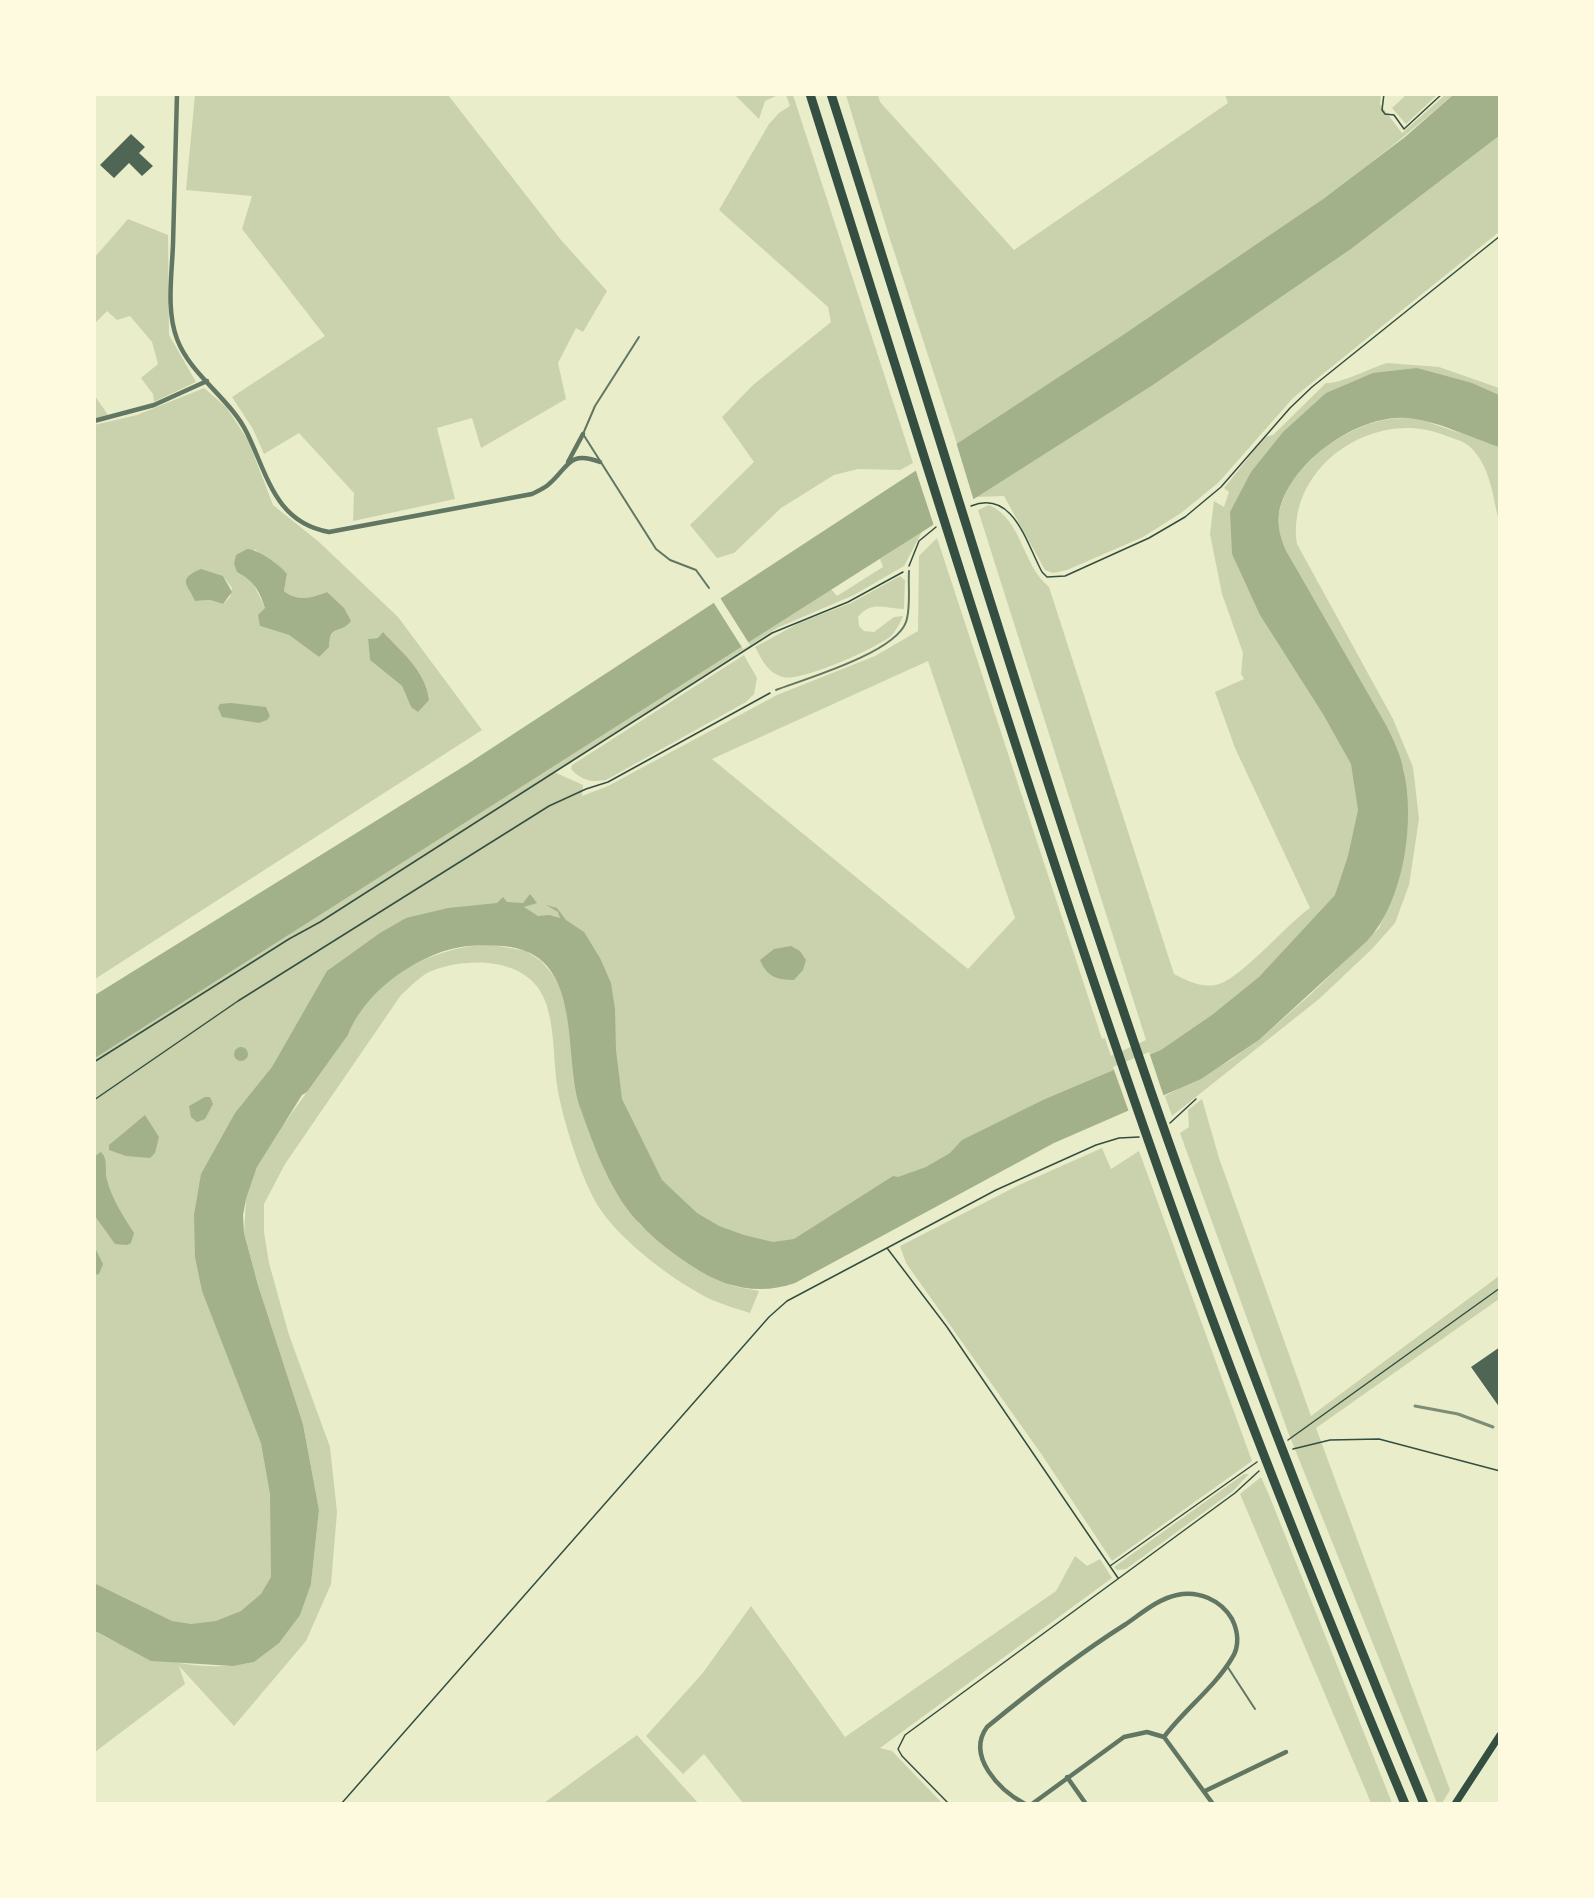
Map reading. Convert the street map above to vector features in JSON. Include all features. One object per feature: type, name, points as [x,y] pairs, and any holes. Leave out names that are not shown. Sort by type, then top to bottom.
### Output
[{"type":"highway","points":[[810,94],[1103,1009],[1262,1449],[1328,1618],[1405,1803]]},
{"type":"highway","points":[[831,94],[1120,1001],[1276,1439],[1424,1803]]},
{"type":"main road","points":[[1455,1803],[1500,1735]]},
{"type":"street","points":[[177,94],[172,312],[180,345],[242,423],[275,495],[294,517],[310,529],[329,532],[532,494],[549,484],[568,462],[583,434]]},
{"type":"street","points":[[94,421],[154,405],[207,381]]},
{"type":"street","points":[[568,462],[579,458],[600,462]]},
{"type":"street","points":[[1025,1803],[1007,1791],[985,1766],[980,1753],[982,1734],[996,1719],[1087,1649],[1168,1597],[1191,1594],[1211,1599],[1232,1620],[1238,1642],[1233,1658],[1164,1737]]},
{"type":"street","points":[[1032,1803],[1131,1733],[1147,1732],[1164,1737],[1213,1803]]},
{"type":"street","points":[[1205,1791],[1286,1752]]},
{"type":"street","points":[[1067,1777],[1086,1803]]},
{"type":"lane","points":[[639,337],[595,406],[583,434],[656,549],[670,560],[696,570],[709,588]]},
{"type":"lane","points":[[776,690],[889,642],[906,620],[909,571]]},
{"type":"lane","points":[[1227,1666],[1255,1710]]},
{"type":"path","points":[[1384,94],[1382,110],[1385,114],[1394,115],[1404,129],[1442,94]]},
{"type":"path","points":[[992,501],[1002,505],[1011,515],[1042,572],[1047,577],[1065,576],[1149,538],[1185,517],[1209,498],[1312,387],[1500,236]]},
{"type":"path","points":[[94,1062],[331,915],[772,633],[848,602],[897,573],[909,571]]},
{"type":"path","points":[[94,1100],[238,1001],[549,806],[586,789],[608,782],[776,690]]},
{"type":"path","points":[[341,1803],[769,1317],[787,1301],[996,1190],[1096,1145]]},
{"type":"path","points":[[886,1248],[947,1327],[1118,1578],[936,1712],[900,1742],[898,1749],[902,1756],[949,1803]]},
{"type":"path","points":[[1289,1439],[1500,1288]]},
{"type":"path","points":[[1110,1566],[1260,1460]]},
{"type":"shaded area","points":[[195,95],[448,95],[561,240],[607,291],[583,332],[576,328],[558,363],[566,399],[481,448],[472,418],[437,428],[455,499],[353,521],[354,493],[299,433],[264,454],[253,429],[232,397],[325,336],[242,229],[252,196],[186,190]]},
{"type":"shaded area","points":[[735,95],[778,95],[765,101],[759,119]]},
{"type":"shaded area","points":[[786,95],[793,95],[913,463],[900,470],[858,469],[834,475],[781,508],[734,553],[717,558],[690,525],[754,462],[722,417],[753,385],[831,322],[828,307],[719,210],[769,124],[779,113],[790,106]]},
{"type":"shaded area","points":[[846,95],[878,95],[880,102],[1014,250],[1228,103],[1225,95],[1381,95],[1380,104],[1402,133],[1445,95],[1453,95],[1336,189],[1274,234],[1148,320],[957,444]]},
{"type":"shaded area","points":[[1406,95],[1437,95],[1406,124],[1392,108]]},
{"type":"shaded area","points":[[1453,95],[1499,95],[1499,136],[1351,249],[1153,385],[95,1058],[95,995],[466,765],[1123,335],[1323,199],[1405,137]]},
{"type":"shaded area","points":[[1499,136],[1499,232],[1293,398],[1218,483],[1181,513],[1143,537],[1067,570],[1053,573],[1045,570],[1004,496],[974,497],[1153,385],[1351,249]]},
{"type":"shaded area","points":[[128,219],[168,235],[169,335],[196,382],[154,402],[153,394],[141,378],[158,364],[152,342],[130,316],[117,320],[107,311],[95,323],[95,257]]},
{"type":"shaded area","points":[[1387,363],[1439,367],[1499,388],[1499,521],[1490,481],[1482,462],[1469,446],[1444,435],[1417,428],[1390,429],[1364,437],[1340,450],[1320,468],[1306,490],[1297,516],[1297,544],[1393,719],[1413,767],[1419,819],[1409,885],[1395,923],[1372,949],[1319,999],[1172,1116],[1165,1096],[1229,1061],[1259,1040],[1311,994],[1379,928],[1398,883],[1407,819],[1404,770],[1285,549],[1385,810],[1285,987],[790,1261],[676,1227],[551,942],[408,943],[230,1169],[296,1547],[241,1639],[95,1609],[94,1058],[831,589],[837,596],[883,567],[880,559],[923,530],[904,566],[854,595],[777,628],[554,772],[583,785],[582,796],[608,786],[777,695],[875,656],[918,631],[919,556],[937,538],[1102,1039],[1105,1038],[1111,1056],[1146,1040],[978,510],[989,505],[1000,512],[1015,531],[1040,578],[1049,587],[1174,974],[1201,985],[1219,984],[1240,972],[1310,908],[1235,748],[1215,692],[1244,679],[1241,674],[1243,653],[1222,594],[1210,534],[1214,501],[1224,507],[1229,492],[1224,488],[1265,437],[1273,435],[1326,383],[1332,383]],"holes":[[[1382,397],[1459,433],[1412,419],[1387,419],[1366,425],[1327,446],[1296,477],[1285,495],[1279,514],[1284,547],[1264,494]],[[928,661],[1015,918],[968,969],[712,759]]]},
{"type":"shaded area","points":[[1417,368],[1472,383],[1499,395],[1499,447],[1419,420],[1388,419],[1367,424],[1347,433],[1310,460],[1285,495],[1279,513],[1280,532],[1285,549],[1386,725],[1403,768],[1408,811],[1404,859],[1390,905],[1380,925],[1367,941],[1259,1040],[1201,1079],[1054,1143],[795,1283],[768,1289],[728,1284],[704,1273],[666,1248],[642,1226],[622,1201],[606,1172],[581,1110],[575,1088],[566,1010],[559,987],[548,967],[530,953],[494,945],[452,949],[422,960],[396,976],[363,1008],[348,1035],[307,1092],[302,1095],[257,1167],[243,1215],[244,1233],[258,1285],[303,1424],[319,1510],[311,1584],[300,1615],[279,1643],[254,1662],[233,1666],[151,1661],[95,1631],[94,1583],[172,1621],[191,1624],[216,1621],[241,1611],[261,1594],[271,1577],[270,1494],[261,1443],[202,1291],[195,1257],[194,1215],[201,1174],[235,1113],[272,1067],[327,971],[380,933],[406,918],[448,908],[497,903],[503,897],[507,902],[523,903],[530,894],[537,903],[524,907],[538,916],[549,915],[560,918],[558,912],[546,905],[557,908],[566,920],[584,932],[600,958],[611,983],[622,1099],[662,1180],[697,1213],[719,1226],[773,1242],[794,1239],[893,1176],[898,1177],[926,1167],[950,1153],[962,1140],[1043,1100],[1161,1050],[1212,1015],[1259,977],[1335,895],[1348,856],[1358,810],[1351,764],[1323,714],[1260,615],[1232,554],[1230,512],[1251,472],[1283,432],[1326,393],[1373,373]]},
{"type":"shaded area","points":[[204,388],[226,407],[248,440],[273,505],[319,542],[398,617],[482,730],[95,979],[94,425],[137,415]],"holes":[[[254,549],[287,574],[284,591],[300,598],[327,592],[348,625],[335,629],[319,657],[289,635],[260,626],[265,608],[252,581]],[[223,576],[232,588],[230,597],[223,604],[210,600],[195,601],[189,590]],[[378,638],[412,663],[423,679],[429,700],[411,707],[402,686],[370,660],[368,639]]]},
{"type":"shaded area","points":[[95,396],[108,415],[95,419]]},
{"type":"shaded area","points":[[247,549],[263,555],[284,570],[287,574],[284,591],[300,598],[327,592],[344,608],[351,621],[331,634],[329,647],[319,657],[289,635],[260,626],[258,615],[265,608],[260,596],[252,583],[237,572],[234,564],[236,555]]},
{"type":"shaded area","points":[[201,569],[223,576],[232,592],[223,604],[210,600],[195,601],[186,579]]},
{"type":"shaded area","points":[[900,576],[905,580],[904,609],[874,607],[858,617],[859,626],[864,631],[874,632],[894,617],[903,616],[898,627],[883,642],[821,670],[792,677],[783,677],[773,672],[760,657],[755,647],[799,623],[851,603]]},
{"type":"shaded area","points":[[383,632],[412,663],[423,680],[429,700],[418,712],[411,707],[402,686],[370,660],[368,639],[378,638]]},
{"type":"shaded area","points":[[744,655],[757,678],[754,694],[746,702],[606,780],[587,780],[571,769],[572,765]]},
{"type":"shaded area","points":[[220,704],[266,707],[270,716],[259,723],[222,717],[218,708]]},
{"type":"shaded area","points":[[488,944],[526,951],[541,961],[554,976],[564,994],[581,1110],[606,1173],[640,1225],[733,1286],[759,1291],[750,1313],[712,1300],[666,1272],[622,1235],[600,1209],[586,1183],[568,1132],[557,1085],[550,1017],[543,996],[534,983],[522,973],[492,963],[458,964],[425,974],[401,995],[285,1164],[264,1204],[264,1232],[269,1263],[289,1335],[330,1447],[337,1512],[331,1584],[306,1641],[234,1726],[179,1666],[185,1684],[95,1752],[95,1631],[132,1649],[192,1665],[213,1666],[254,1662],[311,1584],[319,1510],[303,1424],[258,1285],[244,1233],[246,1199],[257,1167],[281,1128],[348,1035],[358,1015],[371,997],[387,982],[424,960],[445,952]]},
{"type":"shaded area","points":[[791,946],[800,951],[806,960],[803,970],[794,980],[782,979],[769,974],[760,960],[774,949]]},
{"type":"shaded area","points":[[238,1047],[244,1047],[248,1054],[244,1061],[238,1061],[234,1057],[234,1051]]},
{"type":"shaded area","points":[[205,1097],[210,1097],[213,1104],[205,1119],[197,1122],[191,1117],[189,1106]]},
{"type":"shaded area","points":[[1202,1099],[1219,1158],[1311,1416],[1499,1276],[1499,1299],[1316,1428],[1450,1790],[1442,1803],[1437,1803],[1288,1432],[1180,1133],[1189,1127],[1188,1110]]},
{"type":"shaded area","points":[[145,1115],[159,1137],[155,1153],[150,1158],[126,1156],[109,1150],[109,1145]]},
{"type":"shaded area","points":[[1102,1148],[1111,1169],[1139,1151],[1252,1461],[1112,1561],[1042,1455],[906,1263],[900,1246],[1019,1185]]},
{"type":"shaded area","points":[[101,1152],[105,1158],[106,1176],[112,1194],[134,1233],[131,1243],[127,1245],[115,1244],[95,1216],[95,1156]]},
{"type":"shaded area","points":[[95,1248],[103,1264],[99,1274],[95,1275]]},
{"type":"shaded area","points":[[1244,1474],[1249,1474],[1233,1491],[1126,1569],[1117,1570],[1114,1567]]},
{"type":"shaded area","points":[[1261,1477],[1392,1803],[1371,1803],[1240,1494]]},
{"type":"shaded area","points":[[1075,1556],[1087,1566],[1100,1559],[1112,1578],[880,1748],[892,1751],[942,1803],[743,1803],[704,1754],[683,1774],[646,1736],[702,1674],[751,1606],[845,1737],[1056,1591]]},
{"type":"shaded area","points":[[637,1735],[698,1803],[544,1803]]},
{"type":"pier","points":[[956,442],[974,501],[934,526],[915,468]]},
{"type":"pier","points":[[719,596],[750,645],[743,649],[712,600]]},
{"type":"pier","points":[[1149,1052],[1165,1100],[1130,1115],[1113,1067]]},
{"type":"building","points":[[131,134],[145,147],[139,153],[153,166],[142,176],[129,163],[114,178],[100,165]]},
{"type":"building","points":[[1500,1347],[1500,1408],[1471,1367]]},
{"type":"railway","points":[[1415,1406],[1458,1414],[1493,1427]]}]
